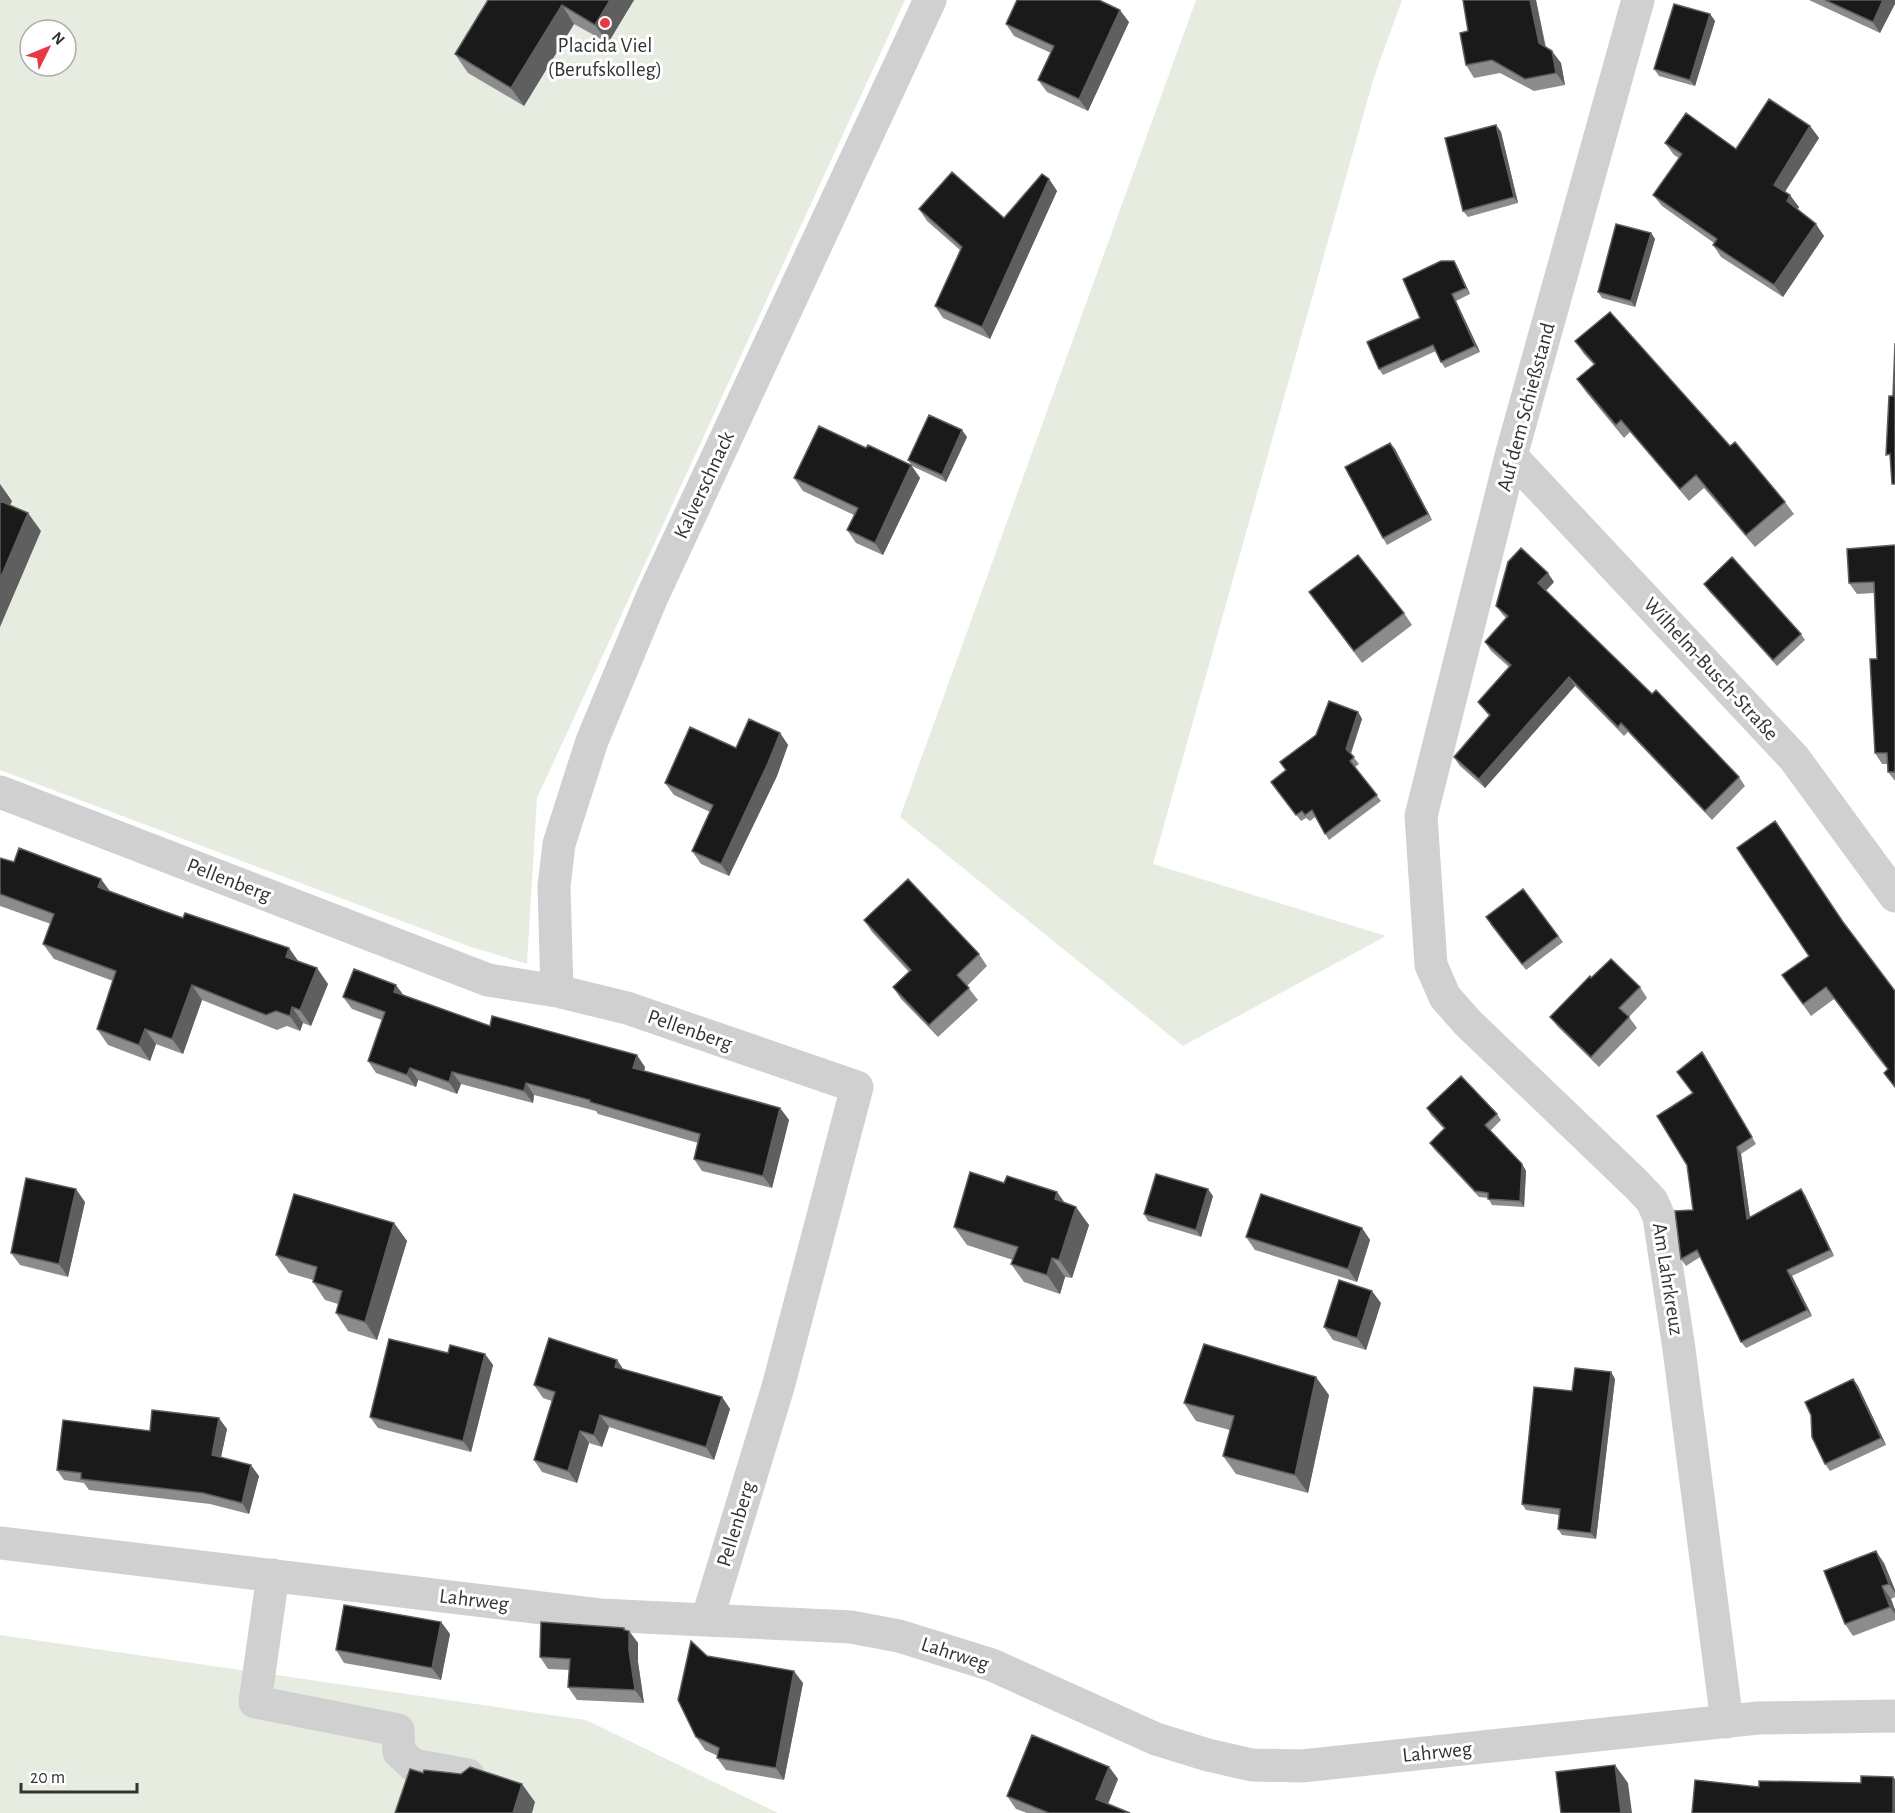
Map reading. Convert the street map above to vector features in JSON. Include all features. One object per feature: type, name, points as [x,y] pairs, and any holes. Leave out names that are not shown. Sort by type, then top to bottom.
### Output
[{"type":"street","name":"Kalverschnack","points":[[557,991],[553,930],[554,886],[558,854],[567,814],[592,741],[652,597],[930,0]]},
{"type":"street","name":"Auf dem Schießstand","points":[[1421,816],[1511,456],[1638,0]]},
{"type":"street","name":"Wilhelm-Busch-Straße","points":[[1511,456],[1794,758],[1895,896]]},
{"type":"street","name":"Pellenberg","points":[[0,792],[488,980],[557,991],[627,1008],[857,1087],[778,1388],[707,1620]]},
{"type":"street","name":"Am Lahrkreuz","points":[[1421,816],[1431,965],[1445,997],[1467,1022],[1638,1185],[1652,1201],[1659,1217],[1679,1349],[1727,1722]]},
{"type":"street","name":"Lahrweg","points":[[0,1544],[600,1615],[851,1627],[899,1636],[992,1665],[1156,1739],[1252,1765],[1302,1766],[1758,1718],[1895,1716]]},
{"type":"street","points":[[273,1575],[255,1702],[398,1730],[399,1752],[413,1765],[468,1775]]},
{"type":"shaded area","points":[[0,0],[905,0],[537,798],[527,964],[471,947],[0,770]]},
{"type":"shaded area","points":[[1196,0],[1402,0],[1374,77],[1153,864],[1386,936],[1183,1046],[900,817]]},
{"type":"shaded area","points":[[0,1635],[586,1720],[778,1813],[0,1813]]},
{"type":"building","points":[[488,0],[610,0],[595,25],[562,5],[511,88],[455,54]]},
{"type":"building","points":[[1017,0],[1099,0],[1120,10],[1079,99],[1038,80],[1054,46],[1006,24]]},
{"type":"building","points":[[1463,0],[1530,0],[1539,43],[1552,51],[1556,73],[1525,79],[1492,60],[1466,65],[1460,33],[1468,31]]},
{"type":"building","points":[[1825,0],[1883,0],[1873,22]]},
{"type":"building","points":[[1674,4],[1710,14],[1690,80],[1654,69]]},
{"type":"building","points":[[1769,99],[1810,126],[1774,185],[1790,195],[1787,201],[1816,224],[1774,285],[1713,245],[1717,239],[1653,195],[1682,154],[1665,143],[1686,113],[1736,149]]},
{"type":"building","points":[[1496,125],[1514,197],[1463,211],[1445,138]]},
{"type":"building","points":[[952,172],[1004,218],[1042,174],[1049,179],[982,327],[935,306],[962,247],[919,209]]},
{"type":"building","points":[[1616,224],[1651,233],[1631,301],[1598,292]]},
{"type":"building","points":[[1441,261],[1454,261],[1466,288],[1452,294],[1475,346],[1441,362],[1433,345],[1379,369],[1367,342],[1420,318],[1403,279]]},
{"type":"building","points":[[1610,312],[1730,446],[1735,442],[1785,502],[1746,535],[1696,475],[1680,489],[1621,420],[1616,425],[1577,379],[1595,364],[1575,341]]},
{"type":"building","points":[[1895,343],[1895,484],[1892,484],[1890,454],[1886,455],[1889,396],[1893,396]]},
{"type":"building","points":[[929,415],[962,430],[942,475],[908,460]]},
{"type":"building","points":[[819,426],[866,448],[868,445],[911,465],[875,543],[847,530],[858,508],[794,478]]},
{"type":"building","points":[[1390,443],[1428,514],[1383,538],[1345,467]]},
{"type":"building","points":[[0,501],[28,513],[0,579]]},
{"type":"building","points":[[1895,545],[1895,772],[1888,772],[1887,753],[1875,753],[1870,659],[1877,659],[1874,582],[1849,583],[1847,549]]},
{"type":"building","points":[[1521,548],[1548,573],[1538,583],[1652,694],[1656,690],[1739,777],[1705,811],[1621,723],[1618,727],[1569,677],[1479,779],[1454,757],[1490,715],[1478,702],[1511,665],[1485,642],[1508,616],[1496,606],[1508,562]]},
{"type":"building","points":[[1358,555],[1404,613],[1354,651],[1309,592]]},
{"type":"building","points":[[1732,557],[1801,634],[1773,660],[1704,584]]},
{"type":"building","points":[[1329,701],[1358,712],[1346,749],[1354,757],[1350,761],[1377,795],[1325,834],[1312,810],[1305,815],[1302,811],[1296,815],[1271,782],[1286,770],[1280,762],[1316,735]]},
{"type":"building","points":[[749,719],[780,733],[721,864],[692,851],[713,805],[665,783],[690,727],[736,748]]},
{"type":"building","points":[[1775,821],[1843,922],[1895,991],[1895,1087],[1884,1073],[1888,1069],[1826,987],[1803,1004],[1782,975],[1809,956],[1737,848]]},
{"type":"building","points":[[19,848],[101,879],[98,887],[149,906],[183,918],[185,913],[289,948],[286,957],[317,968],[300,1010],[292,1007],[290,1016],[276,1011],[266,1015],[192,985],[172,1039],[145,1029],[139,1045],[97,1029],[116,971],[43,944],[54,914],[0,894],[0,858],[14,862]]},
{"type":"building","points":[[908,879],[979,954],[957,975],[969,988],[929,1025],[893,987],[911,970],[864,920]]},
{"type":"building","points":[[1523,889],[1558,936],[1522,964],[1486,917]]},
{"type":"building","points":[[1611,959],[1640,987],[1619,1008],[1629,1017],[1591,1057],[1550,1017],[1590,976],[1591,978]]},
{"type":"building","points":[[354,969],[396,985],[394,992],[490,1026],[492,1016],[637,1055],[633,1068],[780,1108],[763,1176],[694,1159],[700,1134],[590,1102],[590,1100],[526,1083],[524,1091],[452,1072],[449,1082],[410,1068],[407,1075],[368,1061],[385,1012],[343,997]]},
{"type":"building","points":[[1702,1052],[1752,1137],[1737,1147],[1747,1219],[1801,1189],[1830,1250],[1787,1270],[1807,1310],[1741,1342],[1697,1250],[1681,1259],[1675,1211],[1693,1210],[1687,1165],[1657,1116],[1693,1093],[1677,1072]]},
{"type":"building","points":[[1461,1076],[1497,1114],[1485,1125],[1522,1164],[1520,1201],[1488,1199],[1488,1193],[1475,1191],[1430,1143],[1445,1128],[1427,1108]]},
{"type":"building","points":[[970,1172],[1004,1183],[1007,1176],[1057,1192],[1055,1199],[1076,1207],[1059,1260],[1052,1258],[1047,1275],[1011,1264],[1018,1247],[954,1227]]},
{"type":"building","points":[[1156,1174],[1208,1189],[1196,1230],[1144,1214]]},
{"type":"building","points":[[26,1178],[76,1189],[59,1264],[11,1253]]},
{"type":"building","points":[[294,1194],[394,1223],[365,1322],[336,1313],[342,1291],[313,1282],[317,1267],[276,1255]]},
{"type":"building","points":[[1261,1194],[1362,1228],[1348,1269],[1246,1237]]},
{"type":"building","points":[[1339,1280],[1372,1291],[1357,1338],[1324,1327]]},
{"type":"building","points":[[549,1338],[617,1360],[615,1367],[722,1397],[706,1447],[600,1415],[594,1435],[580,1431],[568,1471],[534,1460],[555,1392],[534,1385]]},
{"type":"building","points":[[389,1339],[448,1353],[450,1345],[485,1354],[463,1441],[370,1417]]},
{"type":"building","points":[[1204,1344],[1316,1377],[1295,1475],[1223,1456],[1234,1416],[1184,1403]]},
{"type":"building","points":[[1575,1368],[1611,1372],[1591,1533],[1558,1529],[1560,1509],[1522,1504],[1534,1387],[1572,1391]]},
{"type":"building","points":[[1853,1379],[1881,1438],[1825,1464],[1812,1437],[1811,1415],[1805,1402]]},
{"type":"building","points":[[152,1410],[219,1418],[212,1455],[251,1465],[242,1503],[203,1493],[81,1479],[81,1473],[57,1470],[63,1420],[150,1431]]},
{"type":"building","points":[[1876,1551],[1889,1584],[1882,1586],[1890,1607],[1845,1624],[1824,1571]]},
{"type":"building","points":[[344,1605],[441,1622],[432,1668],[336,1650]]},
{"type":"building","points":[[541,1622],[624,1628],[629,1631],[629,1650],[635,1690],[568,1687],[570,1659],[540,1657]]},
{"type":"building","points":[[691,1641],[707,1656],[794,1671],[776,1768],[717,1758],[719,1748],[696,1737],[678,1700]]},
{"type":"building","points":[[1032,1735],[1109,1767],[1096,1799],[1130,1813],[1049,1813],[1007,1796]]},
{"type":"building","points":[[1615,1765],[1621,1813],[1561,1813],[1556,1772]]},
{"type":"building","points":[[470,1767],[522,1784],[513,1813],[395,1813],[410,1769],[423,1773],[424,1770],[461,1774]]},
{"type":"building","points":[[1861,1776],[1893,1777],[1893,1813],[1692,1813],[1695,1780],[1759,1787],[1759,1781],[1861,1783]]},
{"type":"place","name":"Placida Viel (Berufskolleg)","points":[[605,23]]}]
